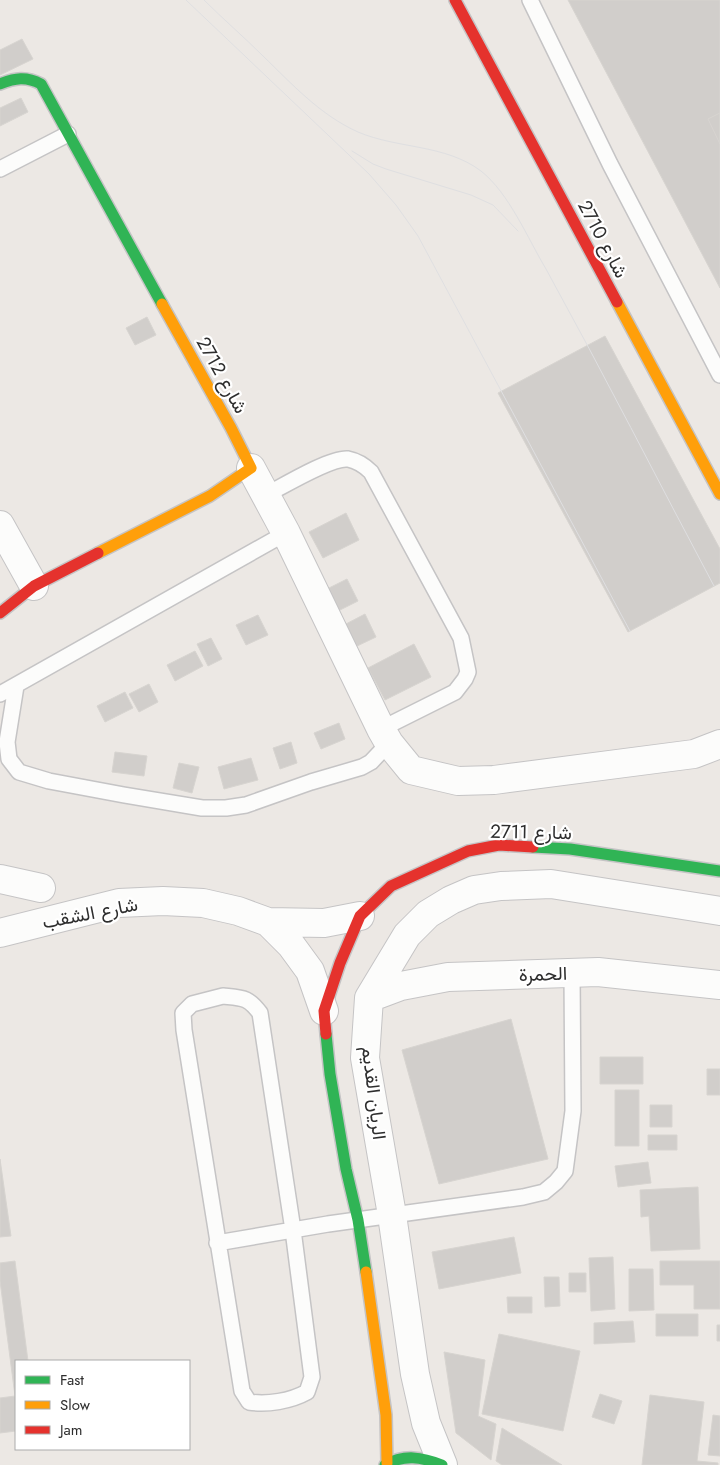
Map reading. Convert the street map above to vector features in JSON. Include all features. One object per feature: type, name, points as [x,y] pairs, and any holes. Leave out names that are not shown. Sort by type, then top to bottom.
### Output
[{"type":"street","name":"شارع 2710","points":[[455,0],[720,494]]},
{"type":"street","name":"شارع 2712","points":[[0,84],[20,77],[35,80],[41,84],[232,428],[251,468]]},
{"type":"street","points":[[0,613],[34,586],[210,496],[251,468],[286,532],[385,736],[412,770],[458,781],[494,780],[694,754],[720,744]]},
{"type":"street","points":[[0,525],[34,586]]},
{"type":"street","points":[[694,754],[720,758]]},
{"type":"street","name":"شارع 2711","points":[[360,916],[391,886],[468,851],[499,845],[570,848],[720,871]]},
{"type":"street","points":[[0,879],[41,888]]},
{"type":"street","name":"الريان القديم","points":[[443,1465],[426,1423],[415,1374],[392,1215],[365,1058],[369,998],[407,935],[428,914],[451,900],[474,890],[501,886],[551,884],[720,912]]},
{"type":"street","name":"شارع الشقب","points":[[0,933],[119,903],[163,901],[212,905],[238,911],[268,922],[324,923],[360,916]]},
{"type":"street","name":"الريان القديم","points":[[360,916],[340,963],[324,1011],[330,1074],[346,1169],[358,1220],[386,1415],[386,1464]]},
{"type":"street","name":"شارع الشقب","points":[[268,922],[291,945],[310,972],[324,1011]]},
{"type":"street","name":"الحمرة","points":[[369,998],[401,986],[448,977],[598,972],[720,985]]},
{"type":"street","points":[[386,1464],[401,1458],[416,1457],[443,1465]]},
{"type":"lane","points":[[530,0],[610,164],[720,375]]},
{"type":"lane","points":[[0,169],[68,134]]},
{"type":"lane","points":[[16,686],[6,742],[10,759],[19,772],[67,784],[202,808],[226,808],[246,805],[311,782],[362,767],[371,762],[385,736],[455,692],[465,679],[468,672],[460,638],[371,472],[361,462],[346,459],[322,466],[266,495]]},
{"type":"lane","points":[[0,694],[286,532]]},
{"type":"lane","points":[[218,1243],[358,1220],[523,1197],[544,1192],[556,1182],[564,1171],[573,1111],[572,973]]},
{"type":"lane","points":[[223,996],[239,998],[252,1002],[260,1013],[293,1230],[312,1377],[308,1392],[298,1397],[261,1404],[249,1402],[242,1391],[184,1030],[183,1013],[192,1004],[223,996]]},
{"type":"building","points":[[568,0],[720,0],[720,288]]},
{"type":"building","points":[[22,39],[33,59],[0,75],[0,50]]},
{"type":"building","points":[[21,98],[28,112],[0,126],[0,108]]},
{"type":"building","points":[[720,113],[720,144],[708,119]]},
{"type":"building","points":[[147,317],[156,335],[135,345],[126,328]]},
{"type":"building","points":[[605,336],[720,549],[720,583],[628,632],[498,393]]},
{"type":"building","points":[[346,513],[359,540],[323,558],[309,532]]},
{"type":"building","points":[[347,579],[358,601],[336,612],[325,590]]},
{"type":"building","points":[[365,614],[376,637],[355,647],[344,625]]},
{"type":"building","points":[[258,615],[268,635],[246,645],[236,625]]},
{"type":"building","points":[[211,638],[222,659],[208,666],[197,644]]},
{"type":"building","points":[[414,644],[431,677],[385,700],[368,668]]},
{"type":"building","points":[[195,651],[203,666],[175,681],[167,665]]},
{"type":"building","points":[[149,684],[158,702],[139,712],[129,694]]},
{"type":"building","points":[[125,692],[133,708],[105,722],[97,706]]},
{"type":"building","points":[[339,723],[345,739],[321,749],[314,733]]},
{"type":"building","points":[[291,742],[297,763],[280,769],[273,748]]},
{"type":"building","points":[[115,752],[147,756],[144,776],[112,772]]},
{"type":"building","points":[[251,758],[258,780],[224,789],[218,767]]},
{"type":"building","points":[[179,763],[199,767],[192,793],[173,788]]},
{"type":"building","points":[[511,1019],[548,1159],[439,1184],[402,1050]]},
{"type":"building","points":[[600,1057],[643,1057],[643,1084],[600,1084]]},
{"type":"building","points":[[707,1069],[720,1069],[720,1095],[707,1095]]},
{"type":"building","points":[[615,1090],[639,1090],[639,1146],[615,1146]]},
{"type":"building","points":[[650,1105],[672,1105],[672,1127],[650,1127]]},
{"type":"building","points":[[648,1135],[677,1135],[677,1150],[648,1150]]},
{"type":"building","points":[[0,1159],[11,1236],[0,1237]]},
{"type":"building","points":[[648,1162],[651,1183],[618,1187],[615,1166]]},
{"type":"building","points":[[698,1187],[700,1249],[651,1251],[649,1216],[641,1217],[640,1190]]},
{"type":"building","points":[[514,1237],[521,1273],[439,1289],[432,1252]]},
{"type":"building","points":[[613,1257],[615,1309],[591,1311],[589,1258]]},
{"type":"building","points":[[15,1261],[28,1360],[15,1360],[15,1396],[0,1281],[0,1263]]},
{"type":"building","points":[[660,1261],[720,1261],[720,1309],[694,1309],[694,1285],[660,1285]]},
{"type":"building","points":[[629,1269],[653,1269],[654,1310],[629,1311]]},
{"type":"building","points":[[569,1273],[586,1273],[586,1292],[569,1292]]},
{"type":"building","points":[[544,1277],[559,1277],[560,1306],[545,1307]]},
{"type":"building","points":[[507,1297],[532,1297],[532,1313],[508,1313]]},
{"type":"building","points":[[656,1314],[698,1314],[698,1336],[656,1336]]},
{"type":"building","points":[[633,1321],[635,1342],[594,1344],[594,1323]]},
{"type":"building","points":[[717,1325],[720,1325],[720,1341],[717,1341]]},
{"type":"building","points":[[499,1334],[580,1351],[563,1431],[482,1414]]},
{"type":"building","points":[[444,1352],[485,1360],[478,1416],[496,1424],[491,1460],[456,1433]]},
{"type":"building","points":[[600,1394],[622,1401],[614,1424],[592,1417]]},
{"type":"building","points":[[650,1395],[704,1402],[697,1461],[718,1463],[718,1465],[642,1465]]},
{"type":"building","points":[[15,1396],[15,1431],[0,1433],[0,1398]]},
{"type":"building","points":[[713,1415],[720,1416],[720,1456],[708,1455]]},
{"type":"building","points":[[502,1428],[562,1465],[502,1465],[496,1461]]},
{"type":"tram line","points":[[186,0],[369,174],[396,205],[418,236],[630,631]]},
{"type":"tram line","points":[[204,0],[296,88],[331,117],[358,132],[373,137],[452,156],[467,162],[491,180],[509,204],[546,269],[714,586]]},
{"type":"tram line","points":[[352,151],[373,164],[386,169],[471,195],[493,205],[518,231]]},
{"type":"traffic: fast","points":[[0,84],[20,79],[41,84],[162,304]]},
{"type":"traffic: fast","points":[[533,847],[570,849],[720,871]]},
{"type":"traffic: fast","points":[[326,1034],[330,1074],[366,1272]]},
{"type":"traffic: fast","points":[[385,1465],[406,1458],[427,1460],[442,1465]]},
{"type":"traffic: slow","points":[[617,302],[720,494]]},
{"type":"traffic: slow","points":[[98,553],[210,496],[251,468],[231,428],[162,304]]},
{"type":"traffic: slow","points":[[366,1272],[386,1415],[387,1463]]},
{"type":"traffic: jam","points":[[455,0],[617,302]]},
{"type":"traffic: jam","points":[[0,613],[34,586],[98,553]]},
{"type":"traffic: jam","points":[[326,1034],[324,1011],[340,963],[360,916],[391,886],[468,851],[499,845],[533,847]]}]
